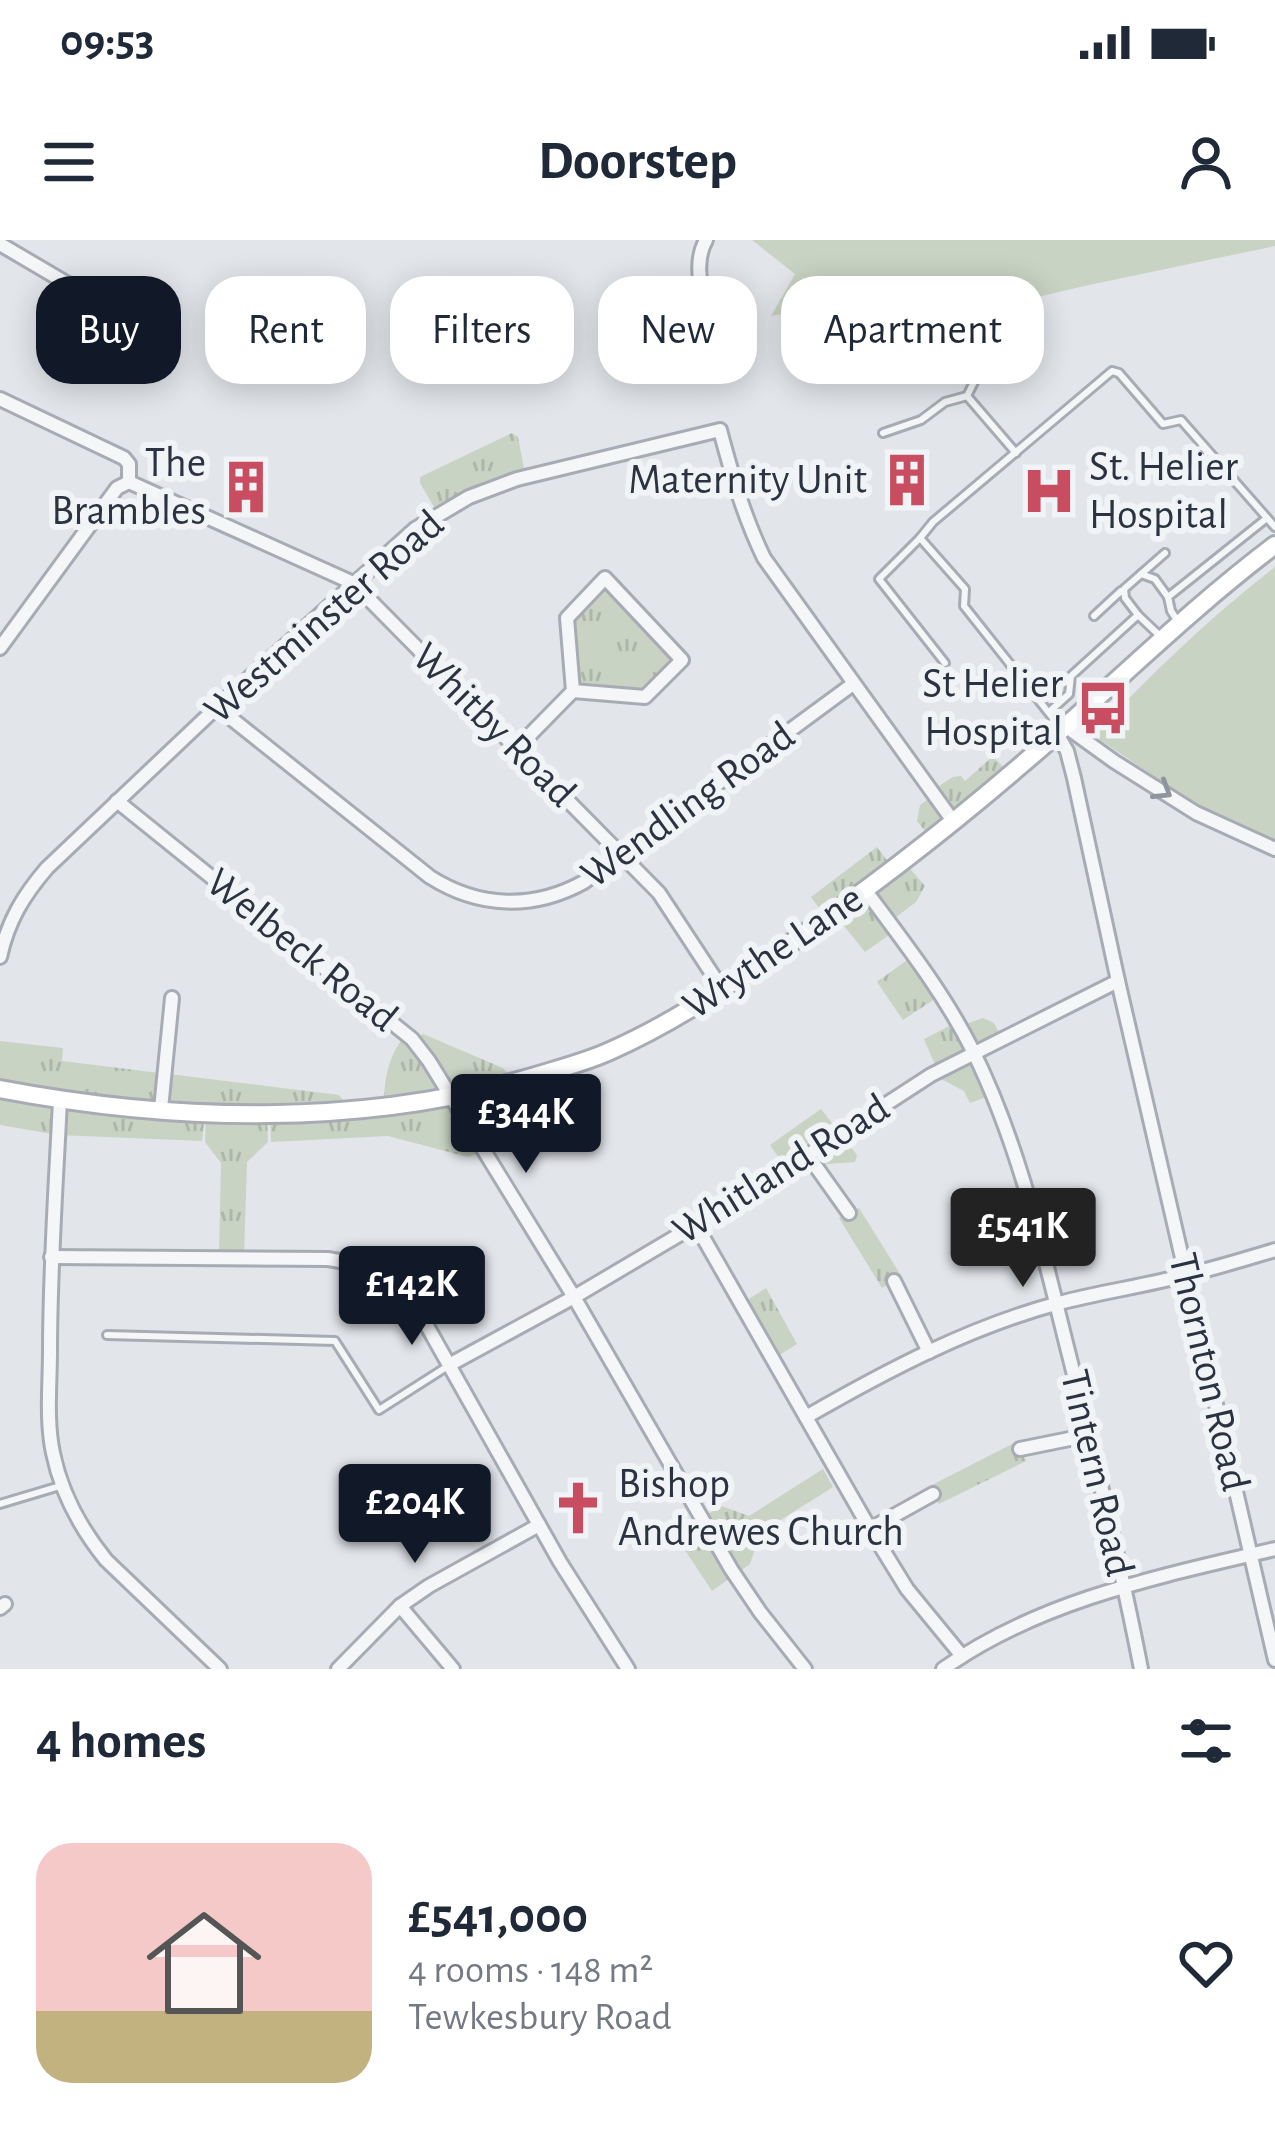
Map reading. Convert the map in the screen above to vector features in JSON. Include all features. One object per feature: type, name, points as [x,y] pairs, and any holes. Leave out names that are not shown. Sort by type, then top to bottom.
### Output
[{"type":"main road","name":"Wrythe Lane","points":[[0,1089],[161,1109],[268,1114],[353,1110],[450,1097],[604,1054],[722,989],[866,891],[1062,730],[1161,637],[1275,545]]},
{"type":"street","points":[[700,276],[700,250],[706,240]]},
{"type":"street","points":[[0,244],[54,276]]},
{"type":"street","points":[[0,399],[129,464],[129,482],[118,488],[0,648]]},
{"type":"street","name":"Westminster Road","points":[[0,958],[6,932],[27,891],[47,868],[415,529],[483,491],[544,470],[720,430],[739,499],[764,558],[953,821]]},
{"type":"street","name":"Whitby Road","points":[[129,482],[353,583],[659,893],[722,989]]},
{"type":"street","points":[[518,748],[573,691],[567,618],[605,578],[682,660],[645,698],[573,691]]},
{"type":"street","name":"Wendling Road","points":[[217,707],[430,877],[463,894],[512,903],[550,898],[584,883],[854,684]]},
{"type":"street","points":[[1062,730],[1196,813],[1275,849]]},
{"type":"street","name":"Thornton Road","points":[[1062,730],[1275,1660]]},
{"type":"street","name":"Welbeck Road","points":[[117,801],[406,1033],[429,1060],[574,1297],[731,1569],[806,1669]]},
{"type":"street","name":"Tintern Road","points":[[866,891],[949,1006],[1009,1135],[1057,1304],[1141,1669]]},
{"type":"street","name":"Whitland Road","points":[[449,1365],[696,1225],[931,1075],[1118,980]]},
{"type":"street","points":[[161,1109],[172,998]]},
{"type":"street","points":[[60,1100],[51,1257],[53,1457],[82,1528],[106,1560],[220,1669]]},
{"type":"street","points":[[807,1154],[849,1213]]},
{"type":"street","points":[[696,1225],[836,1474],[907,1589],[962,1656]]},
{"type":"street","points":[[806,1417],[929,1352],[1057,1304],[1275,1250]]},
{"type":"street","points":[[51,1257],[286,1258],[349,1262],[384,1276],[413,1301],[539,1525],[628,1669]]},
{"type":"street","points":[[894,1281],[929,1352]]},
{"type":"street","points":[[1020,1449],[1089,1435]]},
{"type":"street","points":[[870,1529],[933,1494]]},
{"type":"street","points":[[338,1669],[400,1606],[539,1525]]},
{"type":"street","points":[[943,1669],[1037,1616],[1125,1586],[1275,1550]]},
{"type":"street","points":[[400,1606],[453,1669]]},
{"type":"lane","points":[[945,663],[879,579],[933,522],[1112,371],[1119,373],[1163,424],[1180,420],[1275,527]]},
{"type":"lane","points":[[883,433],[967,396],[973,384]]},
{"type":"lane","points":[[967,396],[1016,453]]},
{"type":"lane","points":[[1168,597],[1267,518]]},
{"type":"lane","points":[[920,538],[965,590],[964,606],[1062,730]]},
{"type":"lane","points":[[1094,616],[1165,553]]},
{"type":"lane","points":[[1141,574],[1164,588],[1179,622]]},
{"type":"lane","points":[[1124,589],[1124,598],[1161,637]]},
{"type":"lane","points":[[1049,712],[1070,694],[1071,676],[1138,615]]},
{"type":"lane","points":[[107,1335],[335,1341],[379,1410],[449,1365]]},
{"type":"lane","points":[[0,1504],[64,1484]]},
{"type":"green space","points":[[752,240],[1275,240],[1275,246],[1044,296],[1044,276],[795,274]]},
{"type":"green space","points":[[512,433],[518,437],[525,474],[437,512],[420,477]]},
{"type":"green space","points":[[1275,567],[1275,846],[1208,813],[1093,735],[1181,648]]},
{"type":"green space","points":[[605,578],[682,660],[645,697],[573,691],[567,618]]},
{"type":"green space","points":[[993,756],[1008,772],[930,837],[917,821],[920,805],[937,793],[934,789],[953,777],[965,781]]},
{"type":"green space","points":[[877,847],[892,867],[826,918],[811,897]]},
{"type":"green space","points":[[906,864],[925,886],[916,902],[887,924],[892,933],[865,952],[836,916]]},
{"type":"green space","points":[[914,955],[941,995],[903,1020],[877,982]]},
{"type":"green space","points":[[983,1018],[994,1023],[1002,1038],[974,1054],[992,1095],[970,1103],[964,1091],[941,1079],[924,1039],[957,1022],[960,1026]]},
{"type":"green space","points":[[423,1034],[503,1068],[516,1085],[549,1074],[558,1109],[522,1115],[508,1142],[468,1157],[388,1136],[271,1142],[270,1116],[384,1109],[394,1052],[405,1035],[411,1041]]},
{"type":"green space","points":[[0,1041],[63,1048],[62,1061],[339,1095],[349,1108],[205,1114],[202,1141],[58,1135],[0,1125]]},
{"type":"green space","points":[[821,1109],[857,1155],[855,1162],[815,1165],[807,1154],[786,1168],[770,1145]]},
{"type":"green space","points":[[206,1114],[267,1116],[268,1142],[247,1162],[244,1255],[219,1256],[221,1163],[205,1142]]},
{"type":"green space","points":[[859,1208],[902,1277],[882,1288],[839,1218]]},
{"type":"green space","points":[[766,1288],[797,1344],[773,1359],[741,1304]]},
{"type":"green space","points":[[1016,1442],[1026,1461],[939,1504],[928,1487]]},
{"type":"green space","points":[[823,1469],[833,1487],[760,1533],[750,1564],[712,1591],[675,1535],[721,1506],[749,1516]]},
{"type":"place","name":"Maternity Unit","points":[[907,480]]},
{"type":"place","name":"The Brambles","points":[[246,487]]},
{"type":"place","name":"St. Helier Hospital","points":[[1049,491]]},
{"type":"place","name":"St Helier Hospital","points":[[1103,708]]},
{"type":"place","name":"Bishop Andrewes Church","points":[[578,1508]]}]
